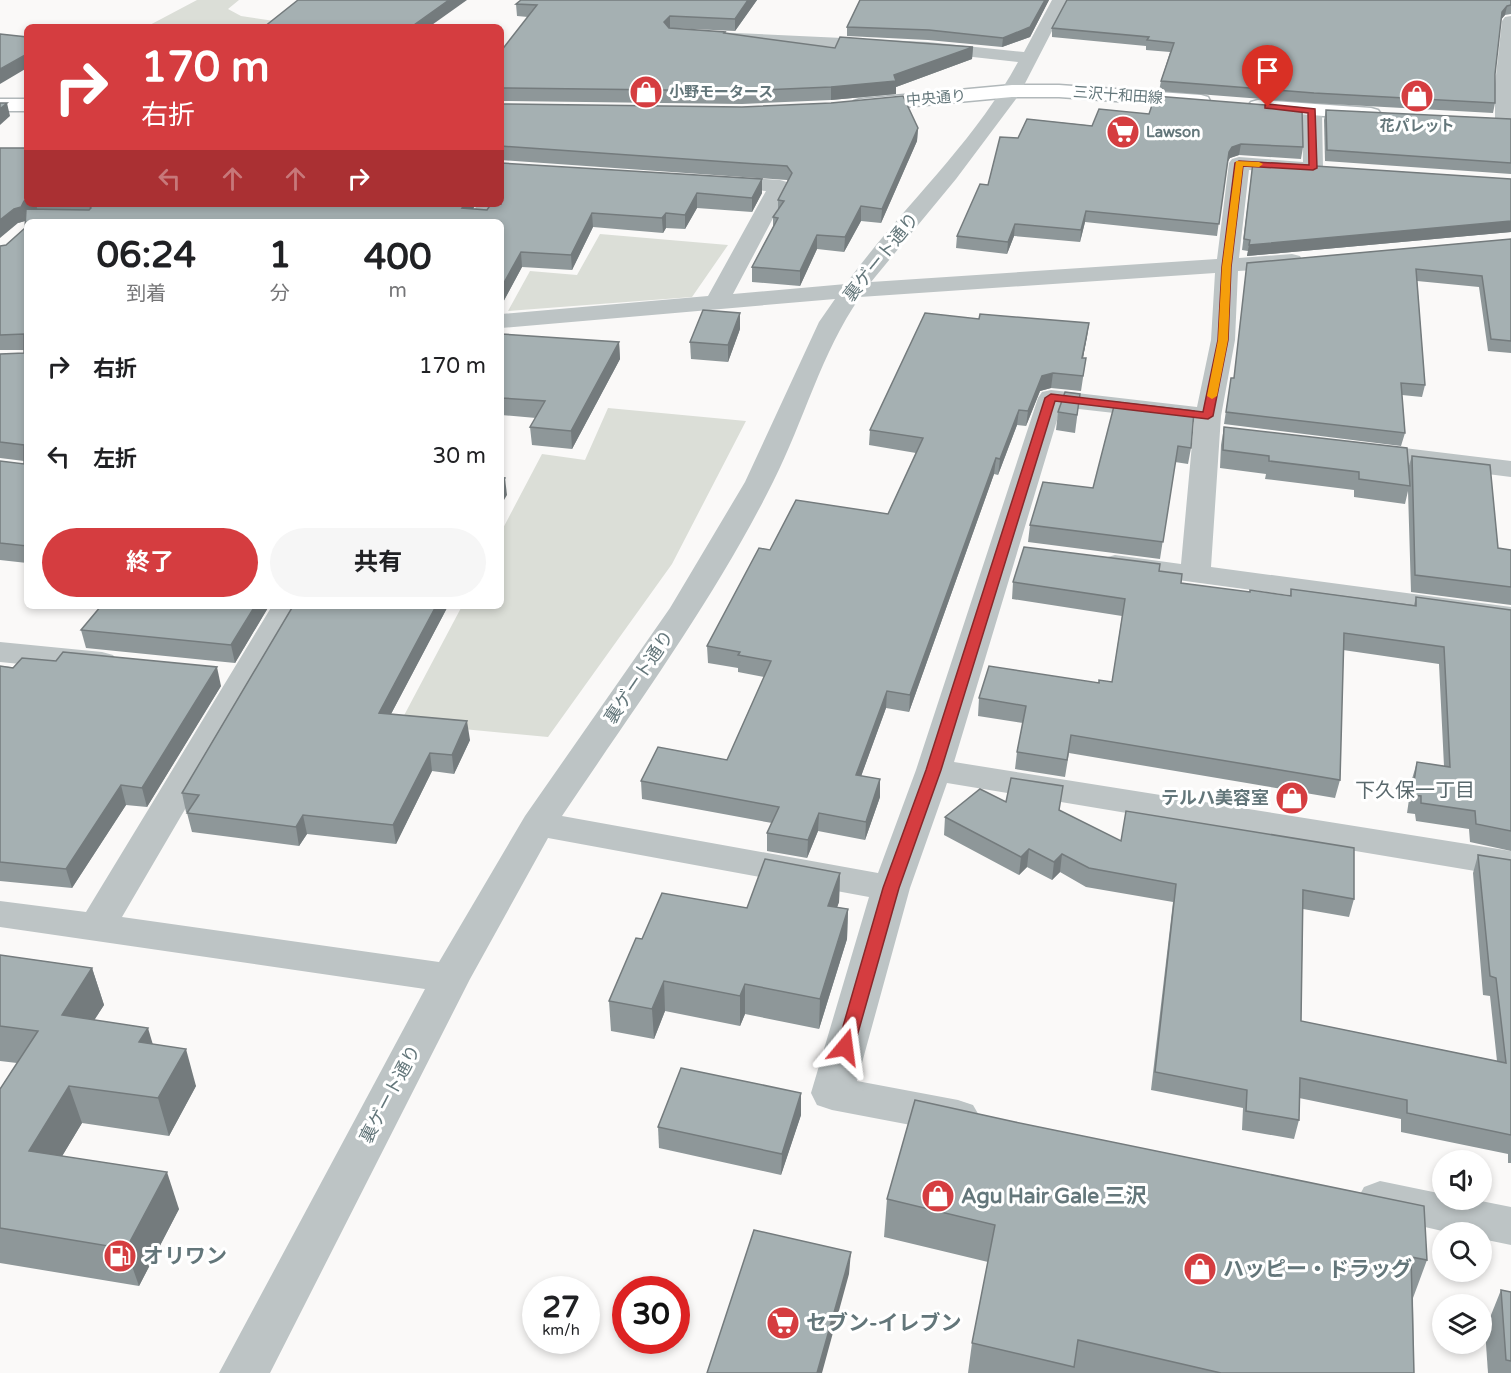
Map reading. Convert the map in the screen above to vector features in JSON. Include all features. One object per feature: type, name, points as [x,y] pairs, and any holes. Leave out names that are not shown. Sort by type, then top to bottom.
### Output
[{"type":"main road","name":"三沢十和田線","points":[[1012,91],[1059,91],[1392,115]]},
{"type":"main road","name":"中央通り","points":[[841,107],[1012,91]]},
{"type":"main road","points":[[0,105],[24,105]]},
{"type":"main road","points":[[1483,120],[1508,122]]},
{"type":"street","name":"裏ゲート通り","points":[[244,1373],[450,979],[538,824],[685,609],[759,482],[813,357],[831,322],[850,292],[949,175],[1012,91],[1060,0]]},
{"type":"street","points":[[1508,122],[1504,84],[1511,21]]},
{"type":"street","points":[[699,35],[928,47],[1030,58]]},
{"type":"street","points":[[1312,111],[1313,168]]},
{"type":"street","points":[[1195,574],[1215,427],[1227,267],[1239,163],[1336,170]]},
{"type":"street","points":[[700,180],[780,186],[716,303]]},
{"type":"street","points":[[504,321],[850,292],[1227,267],[1310,259]]},
{"type":"street","points":[[996,1125],[832,1093],[891,888],[1014,551],[1051,398],[1215,427]]},
{"type":"street","points":[[1334,447],[1511,469]]},
{"type":"street","points":[[1093,561],[1511,616]]},
{"type":"street","points":[[97,926],[244,676],[286,609]]},
{"type":"street","points":[[1,653],[129,665]]},
{"type":"street","points":[[210,673],[244,676]]},
{"type":"street","points":[[934,770],[1511,864]]},
{"type":"street","points":[[538,824],[891,888]]},
{"type":"street","points":[[0,914],[97,926],[450,979]]},
{"type":"street","points":[[1347,1194],[1511,1226]]},
{"type":"shaded area","points":[[197,0],[239,0],[228,9],[241,16],[288,23],[287,24],[152,24]]},
{"type":"shaded area","points":[[600,234],[728,245],[692,297],[508,311],[530,271],[577,275]]},
{"type":"shaded area","points":[[608,408],[746,421],[672,564],[548,737],[400,723],[460,609],[504,609],[504,526],[542,454],[585,460]]},
{"type":"building","points":[[298,0],[449,0],[415,24],[268,24]]},
{"type":"building","points":[[521,0],[748,0],[735,19],[670,16],[664,22],[669,28],[725,32],[835,48],[840,37],[973,47],[894,75],[896,81],[831,87],[742,91],[504,88],[504,47],[537,5],[516,4]]},
{"type":"building","points":[[860,0],[1045,0],[1030,27],[1003,38],[929,30],[847,27]]},
{"type":"building","points":[[1067,0],[1511,0],[1511,5],[1502,12],[1495,74],[1495,103],[1314,93],[1161,81],[1174,43],[1147,40],[1149,37],[1052,28]]},
{"type":"building","points":[[0,34],[24,37],[24,56],[0,69]]},
{"type":"building","points":[[903,96],[918,128],[882,209],[861,206],[845,237],[817,235],[800,271],[752,267],[778,218],[773,217],[784,201],[778,200],[792,173],[787,166],[504,146],[504,104],[742,107],[831,103]]},
{"type":"building","points":[[1155,96],[1302,108],[1303,147],[1241,144],[1232,147],[1229,152],[1219,224],[1086,211],[1081,230],[1015,224],[1008,242],[957,236],[980,184],[988,185],[1000,137],[1018,138],[1027,119],[1092,126],[1099,109],[1149,114]]},
{"type":"building","points":[[1326,110],[1511,119],[1511,163],[1327,150]]},
{"type":"building","points":[[0,148],[24,148],[24,201],[21,207],[14,209],[0,220]]},
{"type":"building","points":[[1253,162],[1511,179],[1511,221],[1249,245],[1250,240],[1244,239]]},
{"type":"building","points":[[504,163],[762,179],[752,198],[697,193],[685,215],[666,213],[662,218],[592,213],[571,255],[521,252],[504,283],[504,219],[25,219],[26,209],[89,210],[90,207],[463,207],[487,210],[489,207],[504,207]]},
{"type":"building","points":[[24,229],[24,334],[0,335],[0,246],[6,245]]},
{"type":"building","points":[[1511,239],[1511,341],[1491,339],[1482,276],[1416,269],[1425,385],[1401,383],[1405,433],[1226,412],[1231,378],[1234,378],[1247,263]]},
{"type":"building","points":[[703,310],[740,313],[728,345],[690,342]]},
{"type":"building","points":[[925,313],[979,319],[980,314],[1089,323],[1082,358],[1086,358],[1083,376],[1053,373],[1042,376],[1028,411],[1019,410],[1000,459],[996,458],[910,695],[887,691],[856,775],[880,779],[866,822],[819,813],[808,840],[767,833],[779,807],[641,781],[658,747],[727,760],[771,661],[707,646],[759,548],[770,550],[796,500],[888,514],[923,438],[870,430]]},
{"type":"building","points":[[504,334],[619,342],[571,431],[530,427],[545,401],[504,398]]},
{"type":"building","points":[[24,353],[24,445],[0,442],[0,354]]},
{"type":"building","points":[[1065,392],[1080,394],[1077,415],[1058,412]]},
{"type":"building","points":[[1115,402],[1194,411],[1191,448],[1178,446],[1163,542],[1030,525],[1043,482],[1093,488]]},
{"type":"building","points":[[1224,427],[1407,448],[1410,486],[1359,479],[1359,472],[1269,461],[1269,456],[1223,450]]},
{"type":"building","points":[[1412,456],[1490,465],[1498,548],[1511,550],[1511,587],[1415,575]]},
{"type":"building","points":[[0,461],[24,464],[24,546],[0,543]]},
{"type":"building","points":[[1024,547],[1160,564],[1159,571],[1182,574],[1181,583],[1250,592],[1250,590],[1291,596],[1291,589],[1416,606],[1416,597],[1511,610],[1511,831],[1476,824],[1475,811],[1421,803],[1421,796],[1412,795],[1417,762],[1450,767],[1444,647],[1344,633],[1340,780],[1071,735],[1067,760],[1017,752],[1026,706],[979,698],[989,666],[1099,683],[1099,680],[1112,682],[1125,599],[1013,582]]},
{"type":"building","points":[[98,609],[253,609],[231,645],[81,630]]},
{"type":"building","points":[[291,609],[434,609],[379,713],[467,721],[452,755],[430,753],[393,825],[303,815],[296,827],[187,813],[199,795],[182,793]]},
{"type":"building","points":[[63,652],[217,667],[142,788],[121,785],[66,869],[0,862],[0,666],[13,668],[22,658],[56,661]]},
{"type":"building","points":[[1011,778],[1063,786],[1059,810],[1121,841],[1126,811],[1354,848],[1354,899],[1303,890],[1301,1021],[1506,1063],[1496,978],[1490,976],[1478,855],[1511,860],[1511,1135],[1407,1113],[1407,1100],[1300,1078],[1299,1120],[1246,1111],[1247,1090],[1155,1072],[1176,884],[1089,868],[1062,854],[1054,862],[1029,849],[1021,857],[945,817],[980,789],[1006,802]]},
{"type":"building","points":[[765,859],[840,873],[828,906],[848,909],[820,999],[745,984],[740,996],[664,981],[652,1009],[609,1001],[636,938],[642,939],[662,893],[747,908]]},
{"type":"building","points":[[0,955],[92,968],[62,1015],[148,1028],[139,1042],[186,1049],[158,1098],[69,1086],[29,1151],[167,1172],[126,1249],[0,1228],[0,1089],[38,1031],[0,1026]]},
{"type":"building","points":[[681,1068],[801,1093],[782,1154],[658,1127]]},
{"type":"building","name":"ハッピー・ドラッグ","points":[[915,1100],[1424,1206],[1427,1260],[1411,1257],[1414,1373],[1221,1373],[1078,1340],[1074,1367],[972,1343],[995,1225],[887,1199]]},
{"type":"building","name":"セブン-イレブン","points":[[754,1230],[851,1252],[817,1373],[707,1373]]},
{"type":"building","points":[[1501,1290],[1511,1292],[1511,1361],[1506,1360]]},
{"type":"slow traffic","points":[[1212,396],[1223,340],[1227,267],[1239,163],[1259,164]]},
{"type":"place","name":"小野モータース","points":[[646,92]]},
{"type":"place","name":"花パレット","points":[[1417,96]]},
{"type":"place","name":"Lawson","points":[[1123,132]]},
{"type":"place","name":"テルハ美容室","points":[[1292,798]]},
{"type":"place","name":"Agu Hair Gale 三沢","points":[[938,1196]]},
{"type":"place","name":"オリワン","points":[[120,1256]]},
{"type":"place","name":"ハッピー・ドラッグ","points":[[1200,1269]]},
{"type":"place","name":"セブン-イレブン","points":[[783,1323]]},
{"type":"district","name":"下久保一丁目","points":[[1415,790]]},
{"type":"route","points":[[845,1047],[891,888],[934,770],[1051,398],[1208,416],[1223,340],[1227,267],[1239,163],[1313,168],[1312,111],[1268,107]]}]
